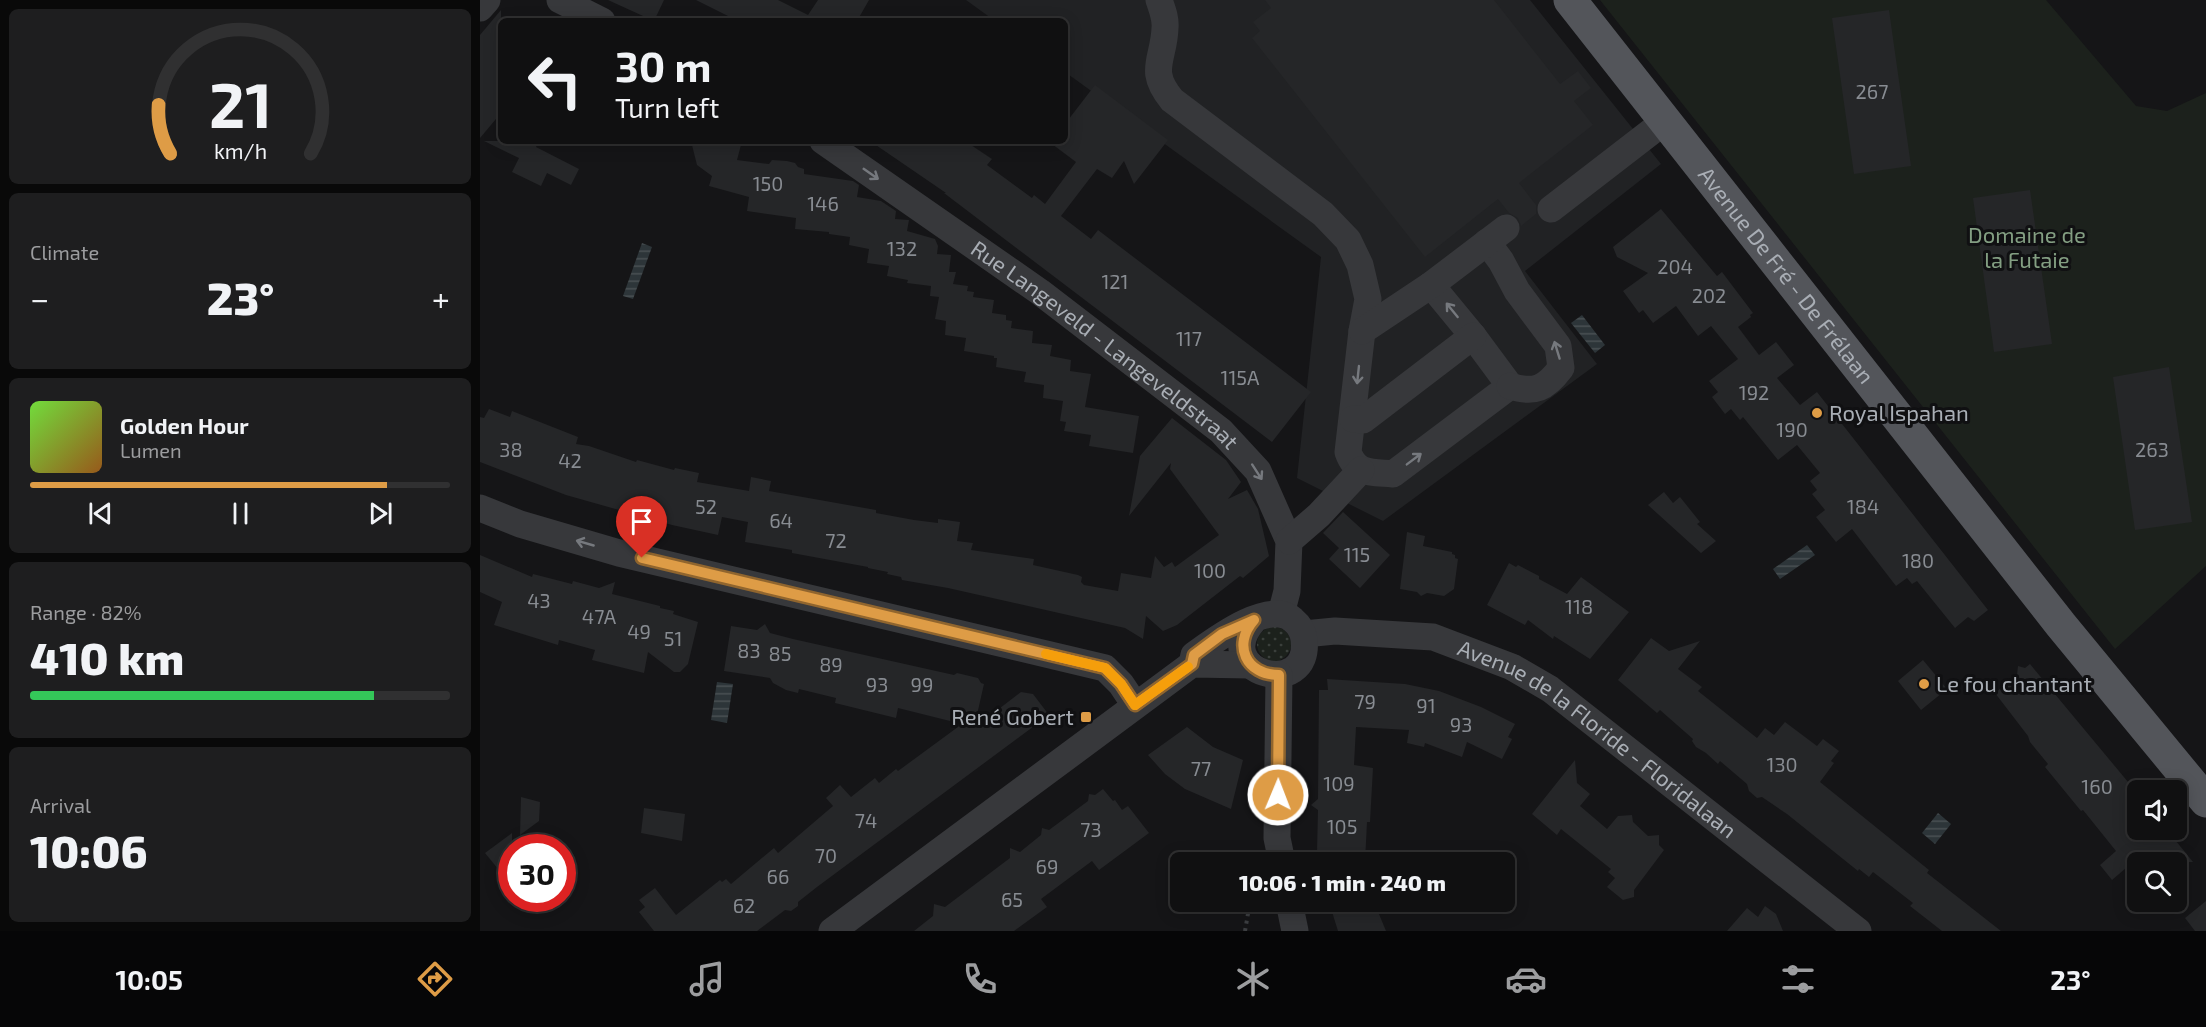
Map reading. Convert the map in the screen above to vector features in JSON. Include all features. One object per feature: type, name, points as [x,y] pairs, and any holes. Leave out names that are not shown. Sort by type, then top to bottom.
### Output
[{"type":"main road","name":"Avenue De Fré - De Frélaan","points":[[1570,0],[2061,625],[2206,801]]},
{"type":"street","points":[[480,8],[487,0]]},
{"type":"street","points":[[560,0],[596,18]]},
{"type":"street","points":[[1159,0],[1164,14],[1165,28],[1158,58],[1163,89],[1172,100],[1323,214],[1348,240],[1360,265],[1368,299],[1362,331],[1348,452],[1352,463],[1361,470],[1393,474],[1510,386]]},
{"type":"street","points":[[1551,209],[1665,121]]},
{"type":"street","name":"Rue Langeveld - Langeveldstraat","points":[[827,144],[1040,292],[1221,431],[1258,471],[1289,542],[1287,591],[1281,614]]},
{"type":"street","points":[[1362,331],[1431,285],[1496,235],[1502,261],[1517,291],[1558,346],[1561,368],[1550,382],[1539,388],[1524,391],[1510,386],[1431,285]]},
{"type":"street","points":[[1353,419],[1363,420],[1473,336]]},
{"type":"street","points":[[1289,542],[1361,470]]},
{"type":"street","points":[[480,508],[520,524],[619,553],[1105,668],[1121,684],[1135,705]]},
{"type":"street","points":[[1192,664],[1194,655],[1222,634],[1262,615],[1281,614],[1291,618],[1304,634],[1303,656],[1298,665],[1289,672],[1279,675],[1258,672],[1250,665],[1243,645],[1244,636],[1254,620]]},
{"type":"street","name":"Avenue de la Floride - Floridalaan","points":[[1304,634],[1335,632],[1433,637],[1512,667],[1550,689],[1858,931]]},
{"type":"street","points":[[832,931],[1192,664],[1250,665]]},
{"type":"street","points":[[1279,675],[1277,838],[1280,852]]},
{"type":"street","points":[[1291,912],[1295,931]]},
{"type":"path","points":[[1245,931],[1248,912]]},
{"type":"shaded area","points":[[966,0],[1530,0],[1661,164],[1525,271],[1597,364],[1383,521],[1297,478],[1321,257],[1068,74],[1068,18],[991,18]]},
{"type":"shaded area","points":[[642,243],[652,247],[633,299],[623,296]]},
{"type":"shaded area","points":[[1582,315],[1605,345],[1595,353],[1571,323]]},
{"type":"shaded area","points":[[1807,545],[1815,555],[1780,579],[1773,569]]},
{"type":"shaded area","points":[[717,682],[733,684],[727,723],[711,720]]},
{"type":"shaded area","points":[[1938,813],[1951,824],[1935,844],[1922,833]]},
{"type":"green space","name":"Domaine de la Futaie","points":[[1600,0],[2046,0],[2136,106],[2167,111],[2206,93],[2206,566],[2115,649]]},
{"type":"green space","points":[[1274,627],[1286,632],[1291,644],[1286,656],[1274,661],[1262,656],[1257,644],[1262,632]]},
{"type":"building","points":[[608,0],[664,0],[655,18],[647,18]]},
{"type":"building","points":[[696,0],[778,0],[808,15],[818,0],[869,0],[859,18],[732,18]]},
{"type":"building","points":[[1265,0],[1494,0],[1560,84],[1578,71],[1591,88],[1574,101],[1593,125],[1519,183],[1536,205],[1536,214],[1521,226],[1518,218],[1509,213],[1498,199],[1425,257],[1252,38],[1260,31],[1253,22],[1271,8]]},
{"type":"building","points":[[501,10],[501,18],[498,18],[498,117],[480,138],[480,35]]},
{"type":"building","points":[[1889,10],[1911,166],[1854,174],[1832,18]]},
{"type":"building","points":[[1095,85],[1168,140],[1134,184],[1124,161],[1112,178],[1097,169],[1061,216],[1091,239],[1098,230],[1311,392],[1272,442],[944,193],[946,193],[874,144],[970,144],[992,159],[987,165],[1032,198],[1034,195],[1045,204],[1076,162],[1052,144],[1068,144],[1068,120]]},
{"type":"building","points":[[484,141],[498,141],[498,144],[538,144],[536,147],[579,169],[571,185],[547,173],[541,186],[512,172],[519,158]]},
{"type":"building","points":[[692,144],[741,144],[737,160],[769,164],[772,160],[787,161],[804,169],[804,174],[853,181],[859,185],[857,197],[881,201],[896,211],[895,219],[909,220],[907,231],[935,239],[938,246],[937,254],[951,255],[949,272],[956,272],[953,284],[968,286],[967,291],[974,292],[973,297],[994,300],[992,313],[1006,315],[1006,320],[1012,321],[1011,328],[1033,331],[1032,343],[1052,345],[1050,356],[1071,360],[1070,371],[1091,374],[1085,407],[1139,416],[1133,453],[1089,446],[1091,435],[1064,431],[1066,422],[1060,421],[1063,401],[1043,398],[1044,385],[1024,382],[1026,372],[996,367],[997,358],[994,356],[964,351],[966,338],[945,335],[946,321],[935,319],[939,297],[930,296],[931,286],[907,283],[908,280],[887,276],[889,266],[867,263],[869,249],[849,245],[850,237],[829,234],[829,232],[795,229],[796,218],[747,211],[749,197],[709,186],[712,176],[697,165]]},
{"type":"building","points":[[2030,190],[2052,344],[1994,352],[1973,198]]},
{"type":"building","points":[[1661,209],[1717,276],[1722,272],[1753,313],[1738,327],[1759,355],[1776,342],[1794,365],[1777,378],[1800,405],[1817,392],[1988,610],[1974,621],[1968,617],[1955,628],[1917,581],[1912,584],[1907,578],[1896,586],[1852,529],[1836,542],[1816,517],[1825,510],[1812,494],[1817,490],[1810,481],[1820,473],[1797,445],[1778,460],[1743,417],[1740,420],[1731,409],[1725,414],[1712,397],[1718,392],[1709,381],[1738,359],[1711,326],[1698,336],[1676,306],[1653,323],[1643,310],[1639,313],[1623,291],[1648,273],[1617,257],[1613,247]]},
{"type":"building","points":[[2169,367],[2192,522],[2135,530],[2113,377]]},
{"type":"building","points":[[489,409],[510,417],[512,411],[578,437],[576,444],[589,446],[636,462],[637,460],[674,470],[675,468],[699,473],[697,482],[749,491],[751,477],[771,481],[769,491],[876,510],[876,513],[914,520],[938,523],[938,519],[960,522],[957,541],[973,543],[971,550],[1034,559],[1033,565],[1082,577],[1081,582],[1084,585],[1118,591],[1121,573],[1151,578],[1155,556],[1164,567],[1172,562],[1175,567],[1219,535],[1170,469],[1171,463],[1129,516],[1140,456],[1172,418],[1226,460],[1241,482],[1228,499],[1247,490],[1258,509],[1269,556],[1243,578],[1240,576],[1177,625],[1163,631],[1146,616],[1143,639],[1125,628],[948,588],[902,580],[901,577],[887,574],[888,572],[868,567],[745,542],[748,522],[722,517],[718,535],[672,525],[566,495],[480,462],[480,417],[484,418]]},
{"type":"building","points":[[1664,492],[1673,503],[1680,497],[1700,522],[1697,524],[1716,541],[1701,553],[1648,505]]},
{"type":"building","points":[[1343,512],[1390,555],[1360,588],[1329,559],[1339,548],[1323,533]]},
{"type":"building","points":[[1407,532],[1425,536],[1423,546],[1452,552],[1458,559],[1454,589],[1444,596],[1427,593],[1421,596],[1417,592],[1400,589]]},
{"type":"building","points":[[480,555],[532,577],[533,574],[599,588],[615,582],[612,594],[660,606],[660,608],[674,611],[673,614],[698,622],[688,664],[680,672],[674,672],[648,652],[644,673],[592,660],[595,650],[559,640],[558,645],[494,625],[502,602],[480,592]]},
{"type":"building","points":[[1509,563],[1539,576],[1539,579],[1567,594],[1581,577],[1629,612],[1590,659],[1554,636],[1553,639],[1528,620],[1525,625],[1487,605]]},
{"type":"building","points":[[765,624],[770,633],[793,639],[954,675],[957,673],[978,678],[984,684],[974,728],[1021,692],[1033,694],[1049,715],[817,887],[798,902],[798,906],[791,911],[785,910],[757,931],[654,931],[639,912],[645,907],[639,900],[655,888],[676,915],[720,880],[722,882],[726,879],[731,884],[774,848],[778,853],[833,806],[826,798],[840,785],[851,797],[875,778],[879,783],[962,724],[898,708],[896,718],[835,703],[836,698],[799,689],[798,693],[786,690],[773,683],[770,678],[724,671],[731,626],[757,630]]},
{"type":"building","points":[[1651,638],[1669,651],[1700,641],[1678,669],[1702,687],[1698,691],[1757,738],[1765,728],[1774,735],[1785,722],[1817,746],[1823,739],[1839,751],[1831,761],[1834,763],[1820,782],[1929,870],[1927,873],[2001,931],[1942,931],[1910,906],[1913,903],[1873,872],[1869,877],[1859,869],[1858,871],[1787,814],[1762,797],[1757,798],[1749,791],[1747,784],[1720,761],[1718,764],[1696,747],[1693,739],[1660,710],[1657,713],[1618,680]]},
{"type":"building","points":[[1923,660],[1947,689],[1921,710],[1898,681]]},
{"type":"building","points":[[2030,664],[2127,781],[2127,840],[2175,840],[2185,852],[2127,852],[2127,867],[2112,880],[2100,865],[2116,851],[2045,767],[2048,764],[1995,693],[2017,675],[2018,666],[2025,668]]},
{"type":"building","points":[[1327,679],[1405,684],[1439,691],[1481,707],[1515,724],[1508,737],[1512,739],[1502,759],[1467,742],[1462,757],[1425,743],[1424,747],[1407,743],[1409,730],[1356,727],[1354,765],[1373,768],[1370,822],[1367,822],[1366,852],[1317,852],[1318,810],[1311,805],[1318,799],[1319,690],[1328,690]]},
{"type":"building","points":[[1187,727],[1213,747],[1243,760],[1231,809],[1185,789],[1165,774],[1148,755]]},
{"type":"building","points":[[1575,760],[1577,783],[1590,794],[1580,806],[1607,829],[1618,816],[1632,815],[1633,822],[1648,836],[1659,835],[1659,845],[1664,850],[1634,890],[1634,897],[1623,900],[1607,887],[1615,878],[1608,872],[1611,869],[1561,829],[1557,835],[1532,814]]},
{"type":"building","points":[[1103,789],[1122,810],[1128,806],[1149,833],[1099,870],[1092,861],[1041,899],[1047,907],[1014,931],[914,931],[933,916],[934,904],[945,907],[1010,858],[1010,848],[1020,852],[1041,835],[1042,828],[1049,830],[1088,801],[1089,794],[1095,795]]},
{"type":"building","points":[[521,797],[540,802],[539,821],[520,834]]},
{"type":"building","points":[[644,808],[685,814],[682,841],[641,833]]},
{"type":"building","points":[[498,843],[498,869],[485,853]]},
{"type":"building","points":[[2206,901],[2206,931],[2195,931],[2185,918]]},
{"type":"building","points":[[1765,906],[1776,914],[1783,931],[1727,931],[1747,908],[1758,917]]},
{"type":"building","points":[[1332,912],[1378,912],[1386,931],[1338,931]]},
{"type":"slow traffic","points":[[1046,654],[1105,668],[1121,684],[1135,705],[1188,667]]},
{"type":"place","name":"Royal Ispahan","points":[[1817,413]]},
{"type":"place","name":"Le fou chantant","points":[[1924,684]]},
{"type":"place","name":"René Gobert","points":[[1086,717]]},
{"type":"route","points":[[642,558],[1105,668],[1121,684],[1135,705],[1192,664],[1194,655],[1222,634],[1254,620],[1244,636],[1245,656],[1258,672],[1279,675],[1278,795]]}]
